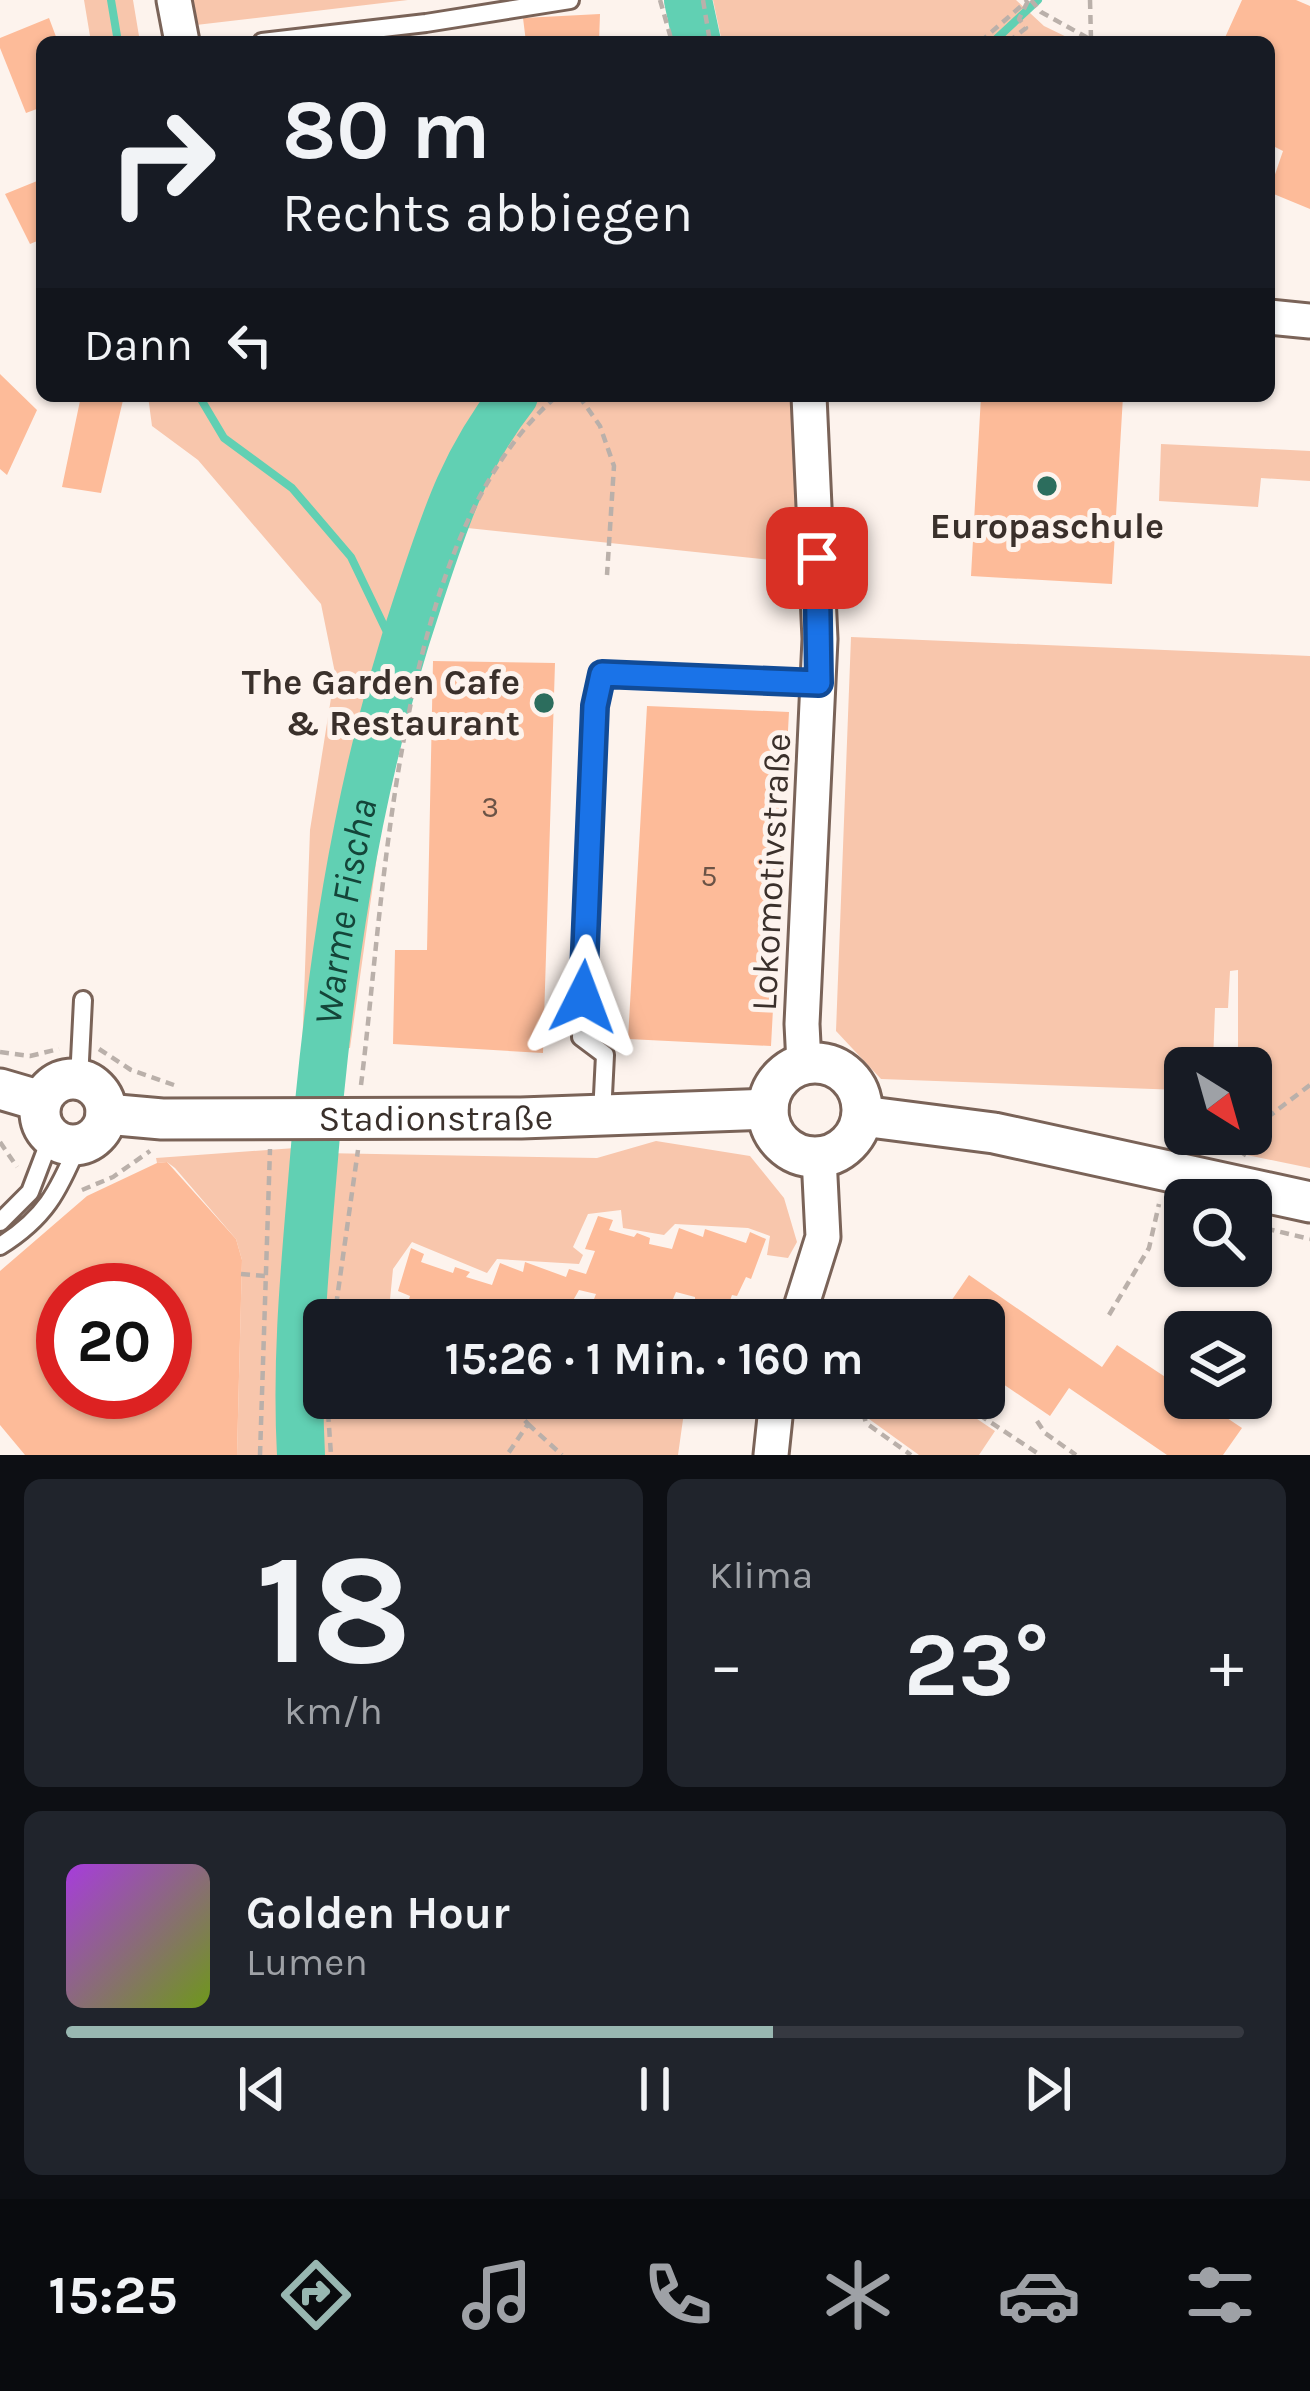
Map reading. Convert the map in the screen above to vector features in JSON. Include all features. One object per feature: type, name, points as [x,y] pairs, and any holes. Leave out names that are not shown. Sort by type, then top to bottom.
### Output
[{"type":"street","points":[[174,0],[181,36]]},
{"type":"street","points":[[1275,318],[1310,321]]},
{"type":"street","name":"Lokomotivstraße","points":[[804,1064],[819,683],[809,402]]},
{"type":"street","points":[[820,1063],[842,1072],[854,1084],[862,1116],[849,1143],[819,1157],[789,1150],[777,1138],[768,1109],[778,1081],[804,1064],[820,1063]]},
{"type":"street","points":[[0,1090],[57,1128],[98,1135],[106,1114],[99,1092],[79,1080],[56,1084],[57,1128]]},
{"type":"street","name":"Stadionstraße","points":[[106,1114],[279,1129],[353,1117],[768,1109]]},
{"type":"street","points":[[862,1116],[994,1133],[1310,1202]]},
{"type":"street","points":[[804,1299],[823,1237],[819,1157]]},
{"type":"street","points":[[771,1455],[775,1419]]},
{"type":"lane","points":[[314,36],[570,0]]},
{"type":"lane","points":[[602,1115],[605,1054],[581,1037],[595,706],[602,674],[819,683]]},
{"type":"lane","points":[[79,1080],[83,1000]]},
{"type":"lane","points":[[0,1246],[24,1231],[49,1206],[58,1189],[57,1128]]},
{"type":"lane","points":[[0,1222],[30,1192],[57,1128]]},
{"type":"path","points":[[659,0],[670,36]]},
{"type":"path","points":[[703,0],[709,36]]},
{"type":"path","points":[[1029,0],[1086,36]]},
{"type":"path","points":[[987,36],[1029,0]]},
{"type":"path","points":[[1016,36],[1026,28],[1019,19],[1029,0]]},
{"type":"path","points":[[1090,0],[1093,36]]},
{"type":"path","points":[[337,1299],[358,1148],[353,1117],[403,731],[440,590],[476,501],[527,422],[550,402]]},
{"type":"path","points":[[583,402],[600,426],[614,466],[608,575]]},
{"type":"path","points":[[1240,1160],[1268,1117],[1310,1085]]},
{"type":"path","points":[[260,1455],[266,1276],[279,1129]]},
{"type":"path","points":[[58,1189],[84,1190],[150,1151]]},
{"type":"path","points":[[1109,1315],[1149,1248],[1159,1204]]},
{"type":"path","points":[[1272,1231],[1310,1239]]},
{"type":"path","points":[[241,1274],[266,1276]]},
{"type":"path","points":[[328,1419],[331,1455]]},
{"type":"path","points":[[524,1419],[562,1455]]},
{"type":"path","points":[[865,1419],[911,1455]]},
{"type":"path","points":[[986,1419],[1040,1455]]},
{"type":"path","points":[[1037,1421],[1045,1433],[1076,1455]]},
{"type":"path","points":[[507,1455],[528,1424]]},
{"type":"shaded area","points":[[84,0],[133,0],[139,36],[90,36]]},
{"type":"shaded area","points":[[192,0],[408,0],[196,25]]},
{"type":"shaded area","points":[[713,0],[1016,0],[1044,26],[1065,36],[721,36]]},
{"type":"shaded area","points":[[149,402],[791,402],[799,563],[458,527],[395,728],[350,1048],[302,1052],[310,830],[335,673],[321,604],[198,460],[152,426]]},
{"type":"shaded area","points":[[1161,444],[1310,451],[1310,481],[1261,478],[1258,507],[1159,501]]},
{"type":"shaded area","points":[[851,637],[1310,656],[1310,1168],[1247,1155],[1272,1155],[1272,1047],[1238,1047],[1238,970],[1230,971],[1228,1008],[1215,1008],[1214,1047],[1164,1047],[1164,1089],[881,1079],[836,1031]]},
{"type":"shaded area","points":[[656,1141],[750,1156],[784,1198],[797,1242],[788,1258],[767,1255],[770,1236],[748,1228],[675,1224],[664,1235],[623,1228],[621,1210],[588,1214],[573,1247],[583,1255],[579,1264],[497,1259],[487,1273],[412,1242],[393,1269],[390,1299],[310,1299],[322,1153],[597,1158]]},
{"type":"shaded area","points":[[309,1147],[289,1370],[294,1455],[237,1455],[242,1260],[236,1239],[175,1168],[167,1162],[157,1163],[156,1158]]},
{"type":"shaded area","points":[[308,1419],[683,1419],[678,1455],[311,1455]]},
{"type":"shaded area","points":[[869,1419],[977,1419],[995,1431],[979,1455],[919,1455]]},
{"type":"building","points":[[1242,0],[1296,0],[1310,6],[1310,209],[1275,194],[1275,174],[1283,151],[1275,147],[1275,36],[1226,36]]},
{"type":"building","points":[[600,14],[599,36],[525,36],[523,18]]},
{"type":"building","points":[[49,18],[56,36],[36,36],[36,109],[26,113],[0,38]]},
{"type":"building","points":[[36,181],[36,242],[30,244],[5,194]]},
{"type":"building","points":[[0,374],[37,410],[7,475],[0,469]]},
{"type":"building","points":[[80,402],[123,402],[101,493],[62,487]]},
{"type":"building","name":"Europaschule","points":[[981,402],[1123,402],[1112,584],[971,576]]},
{"type":"building","points":[[433,661],[555,663],[543,1053],[393,1044],[395,950],[427,950]]},
{"type":"building","points":[[647,706],[789,712],[771,1046],[628,1039]]},
{"type":"building","points":[[167,1162],[236,1239],[242,1260],[237,1455],[25,1455],[0,1425],[0,1271],[87,1196]]},
{"type":"building","points":[[598,1216],[613,1220],[609,1230],[634,1237],[637,1233],[650,1238],[649,1244],[672,1249],[679,1228],[703,1237],[705,1229],[746,1243],[750,1232],[766,1239],[751,1279],[746,1277],[731,1299],[695,1299],[676,1292],[673,1299],[594,1299],[596,1294],[579,1290],[574,1299],[409,1299],[398,1291],[411,1248],[424,1254],[421,1262],[453,1273],[455,1267],[470,1272],[466,1277],[492,1285],[500,1263],[523,1272],[525,1262],[566,1277],[569,1269],[586,1274],[595,1251],[585,1249]]},
{"type":"building","points":[[969,1275],[1004,1299],[952,1299]]},
{"type":"building","points":[[1005,1300],[1102,1367],[1117,1345],[1164,1376],[1164,1419],[1228,1419],[1242,1428],[1223,1455],[1167,1455],[1069,1388],[1050,1416],[1005,1385]]},
{"type":"waterway","points":[[111,0],[117,36]]},
{"type":"waterway","name":"Warme Fischa","points":[[688,0],[696,36]]},
{"type":"waterway","points":[[999,36],[1038,0]]},
{"type":"waterway","points":[[203,402],[224,438],[292,488],[351,557],[399,657]]},
{"type":"waterway","name":"Warme Fischa","points":[[301,1455],[302,1318],[319,1108],[336,961],[361,816],[396,672],[446,519],[481,445],[510,402]]},
{"type":"place","name":"Europaschule","points":[[1047,486]]},
{"type":"place","name":"The Garden Cafe & Restaurant","points":[[544,703]]},
{"type":"route","points":[[583,997],[595,706],[602,674],[819,683],[817,558]]}]
